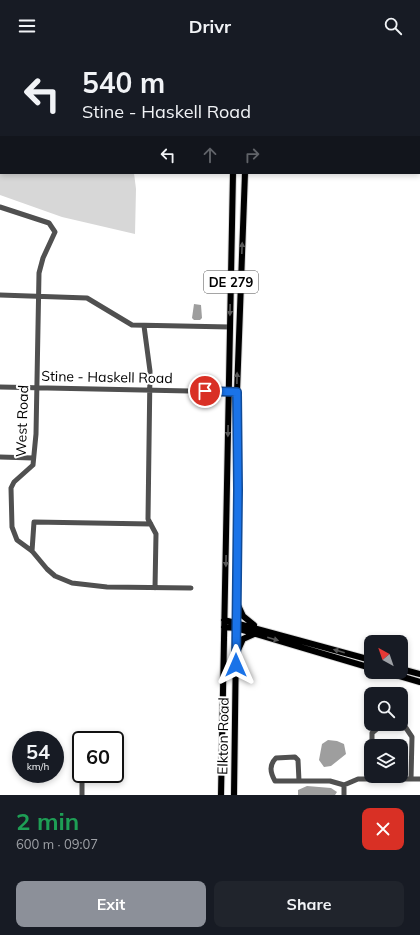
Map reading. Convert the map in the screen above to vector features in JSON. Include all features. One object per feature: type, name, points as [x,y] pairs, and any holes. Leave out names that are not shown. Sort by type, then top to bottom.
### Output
[{"type":"main road","name":"Elkton Road","points":[[221,795],[228,392],[234,174]]},
{"type":"main road","name":"Elkton Road","points":[[234,795],[238,490],[237,392],[245,174]]},
{"type":"main road","points":[[236,597],[243,616],[259,628]]},
{"type":"main road","points":[[224,620],[256,634],[364,666]]},
{"type":"main road","points":[[224,627],[236,625],[259,628],[364,658]]},
{"type":"main road","points":[[236,657],[242,640],[256,634]]},
{"type":"main road","points":[[408,671],[419,674]]},
{"type":"main road","points":[[408,679],[419,682]]},
{"type":"street","name":"West Road","points":[[0,207],[42,220],[53,226],[55,232],[43,258],[39,273],[37,296],[36,434],[32,465],[14,482],[11,495],[12,527],[17,540],[32,551],[47,569],[65,581],[107,587],[191,588]]},
{"type":"street","points":[[0,295],[87,298],[127,322],[144,326],[230,327]]},
{"type":"street","points":[[144,326],[148,352],[149,390],[147,489],[148,519],[156,534],[155,588]]},
{"type":"street","name":"Stine - Haskell Road","points":[[0,388],[237,392]]},
{"type":"street","points":[[0,457],[33,458]]},
{"type":"street","points":[[32,551],[34,522],[151,524]]},
{"type":"street","points":[[372,739],[372,733],[378,728],[406,728],[412,737],[411,779]]},
{"type":"street","points":[[300,780],[298,760],[295,757],[276,758],[272,762],[271,773],[275,781],[330,781],[344,785],[352,781],[364,779]]},
{"type":"street","points":[[408,779],[420,779]]},
{"type":"street","points":[[82,783],[82,795]]},
{"type":"street","points":[[344,785],[344,795]]},
{"type":"shaded area","points":[[0,174],[134,174],[136,189],[135,234],[62,217],[0,195]]},
{"type":"shaded area","points":[[194,304],[201,305],[202,318],[200,320],[194,320],[192,318]]},
{"type":"shaded area","points":[[328,740],[337,741],[344,744],[346,754],[331,766],[324,767],[319,760],[322,744]]},
{"type":"shaded area","points":[[307,786],[331,788],[337,792],[335,795],[298,795],[298,790]]},
{"type":"route","points":[[205,391],[237,392],[238,490],[236,665]]}]
